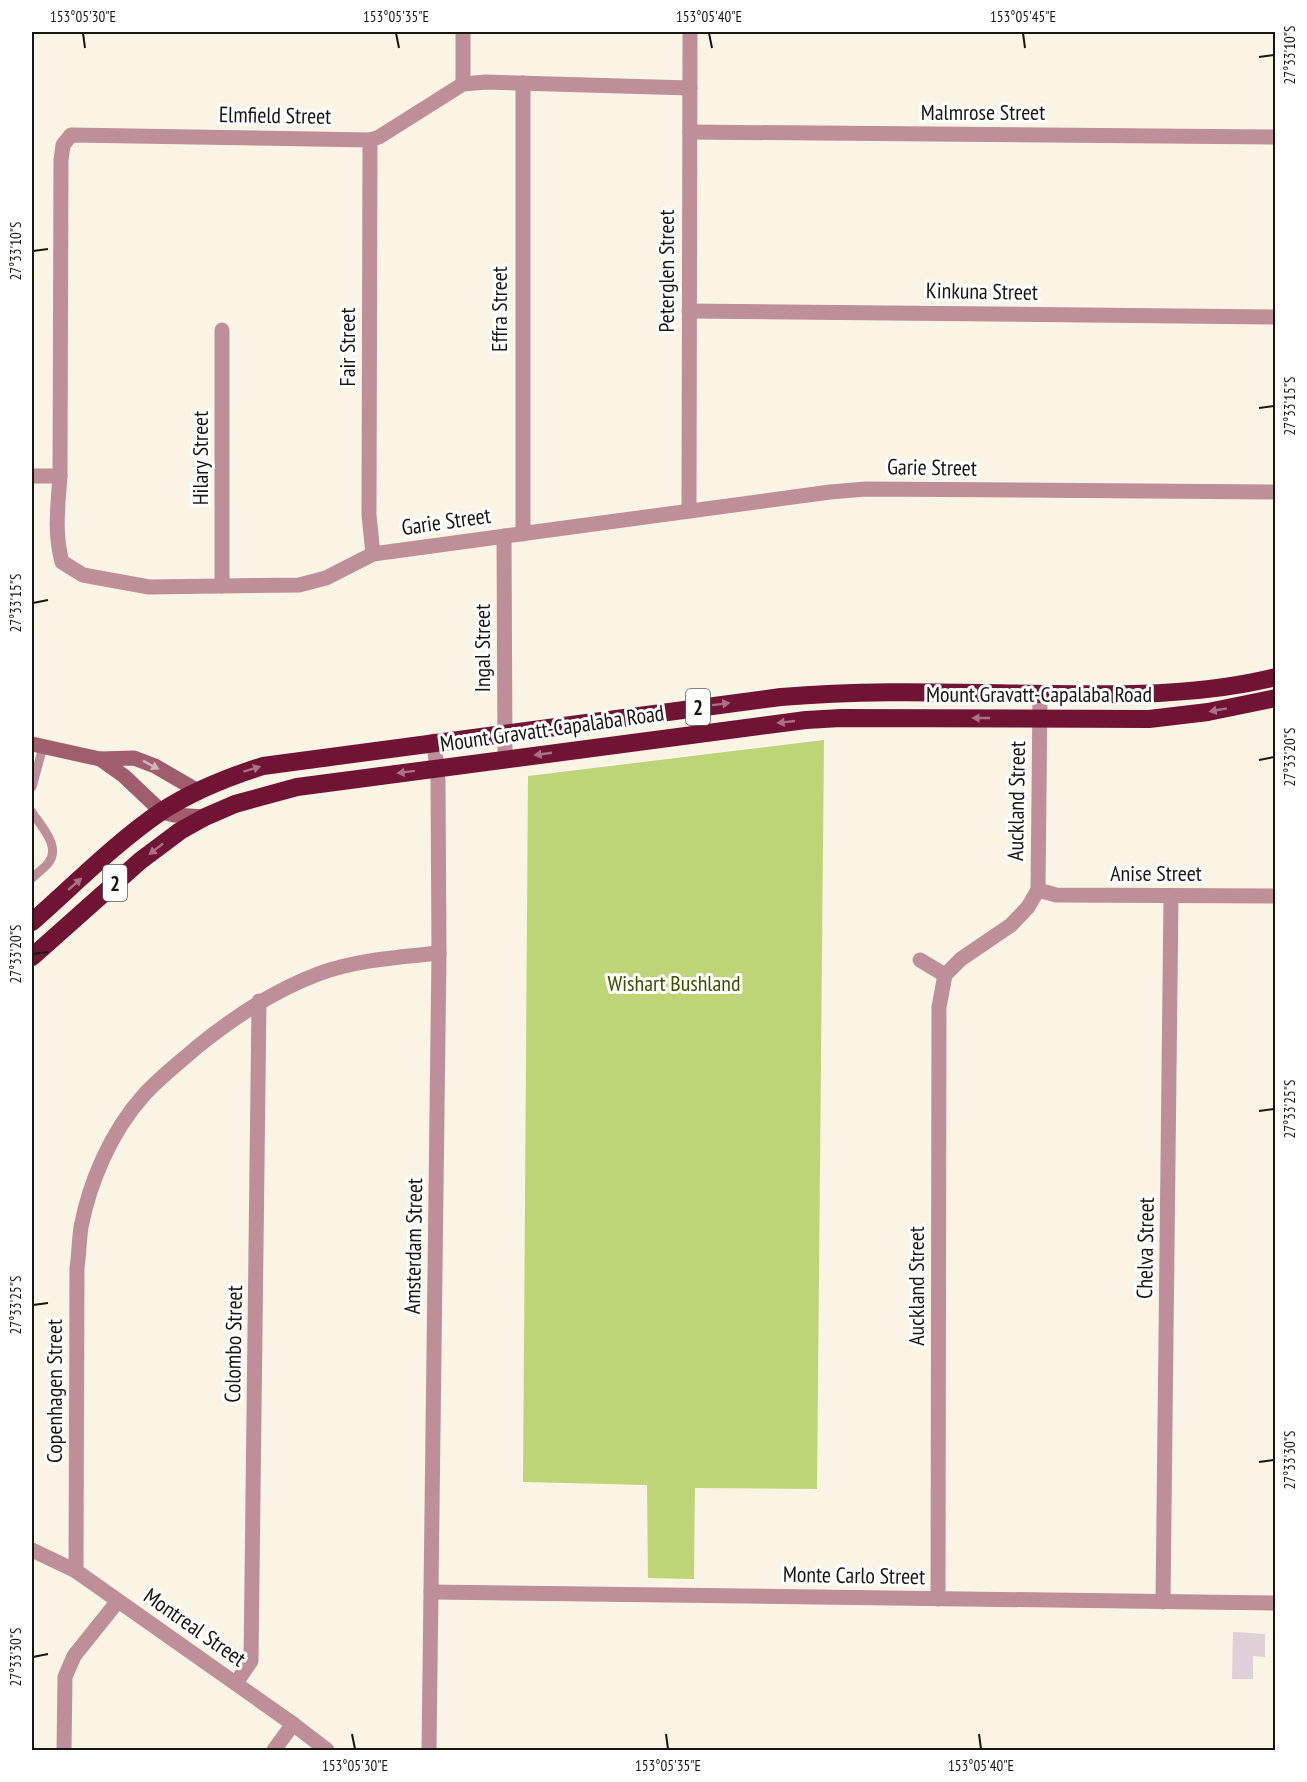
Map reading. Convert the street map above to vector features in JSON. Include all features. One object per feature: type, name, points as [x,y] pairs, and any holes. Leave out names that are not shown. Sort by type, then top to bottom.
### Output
[{"type":"highway","name":"Mount Gravatt-Capalaba Road","points":[[32,922],[131,834],[162,812],[218,781],[263,766],[434,741],[802,695],[840,692],[1040,694],[1167,692],[1244,684],[1275,677]]},
{"type":"highway","name":"Mount Gravatt-Capalaba Road","points":[[32,957],[146,856],[180,831],[205,817],[256,797],[297,787],[806,720],[882,718],[1105,720],[1177,716],[1248,705],[1275,698]]},
{"type":"main road","points":[[37,746],[99,759],[134,758],[145,761],[198,791]]},
{"type":"main road","points":[[99,759],[124,776],[162,812],[205,817]]},
{"type":"street","points":[[463,32],[463,84],[523,83],[690,88]]},
{"type":"street","name":"Peterglen Street","points":[[689,511],[690,32]]},
{"type":"street","name":"Effra Street","points":[[522,534],[523,83]]},
{"type":"street","name":"Elmfield Street","points":[[70,135],[370,140],[379,137],[463,84]]},
{"type":"street","name":"Malmrose Street","points":[[690,132],[1275,137]]},
{"type":"street","name":"Garie Street","points":[[70,135],[63,145],[61,160],[60,476],[57,544],[62,562],[83,575],[149,587],[299,585],[326,578],[373,554],[866,489],[1275,492]]},
{"type":"street","name":"Fair Street","points":[[370,140],[369,515],[373,554]]},
{"type":"street","name":"Kinkuna Street","points":[[688,311],[1275,316]]},
{"type":"street","name":"Hilary Street","points":[[222,330],[222,586]]},
{"type":"street","points":[[32,476],[60,476]]},
{"type":"street","name":"Ingal Street","points":[[504,536],[505,759]]},
{"type":"street","name":"Auckland Street","points":[[938,1599],[939,1007],[945,975],[961,959],[1011,925],[1028,907],[1038,890],[1040,694]]},
{"type":"street","name":"Amsterdam Street","points":[[429,1750],[439,953],[438,768],[434,741]]},
{"type":"street","name":"Anise Street","points":[[1038,890],[1056,895],[1275,896]]},
{"type":"street","name":"Chelva Street","points":[[1163,1602],[1172,896]]},
{"type":"street","name":"Copenhagen Street","points":[[76,1571],[77,1268],[81,1227],[106,1153],[122,1124],[142,1097],[164,1075],[213,1034],[259,1001],[319,974],[350,965],[439,953]]},
{"type":"street","points":[[920,960],[945,975]]},
{"type":"street","name":"Colombo Street","points":[[236,1683],[251,1661],[259,1001]]},
{"type":"street","name":"Montreal Street","points":[[32,1551],[76,1571],[327,1750]]},
{"type":"street","name":"Monte Carlo Street","points":[[431,1592],[1275,1603]]},
{"type":"street","points":[[64,1750],[65,1677],[74,1656],[118,1601]]},
{"type":"street","points":[[274,1750],[293,1724]]},
{"type":"lane","points":[[32,787],[37,746]]},
{"type":"lane","points":[[32,812],[54,850],[49,863],[32,878]]},
{"type":"green space","name":"Wishart Bushland","points":[[824,740],[817,1489],[695,1488],[694,1579],[648,1578],[647,1485],[523,1482],[528,776]]},
{"type":"building","points":[[1233,1632],[1265,1634],[1265,1657],[1253,1656],[1253,1679],[1232,1679]]}]
